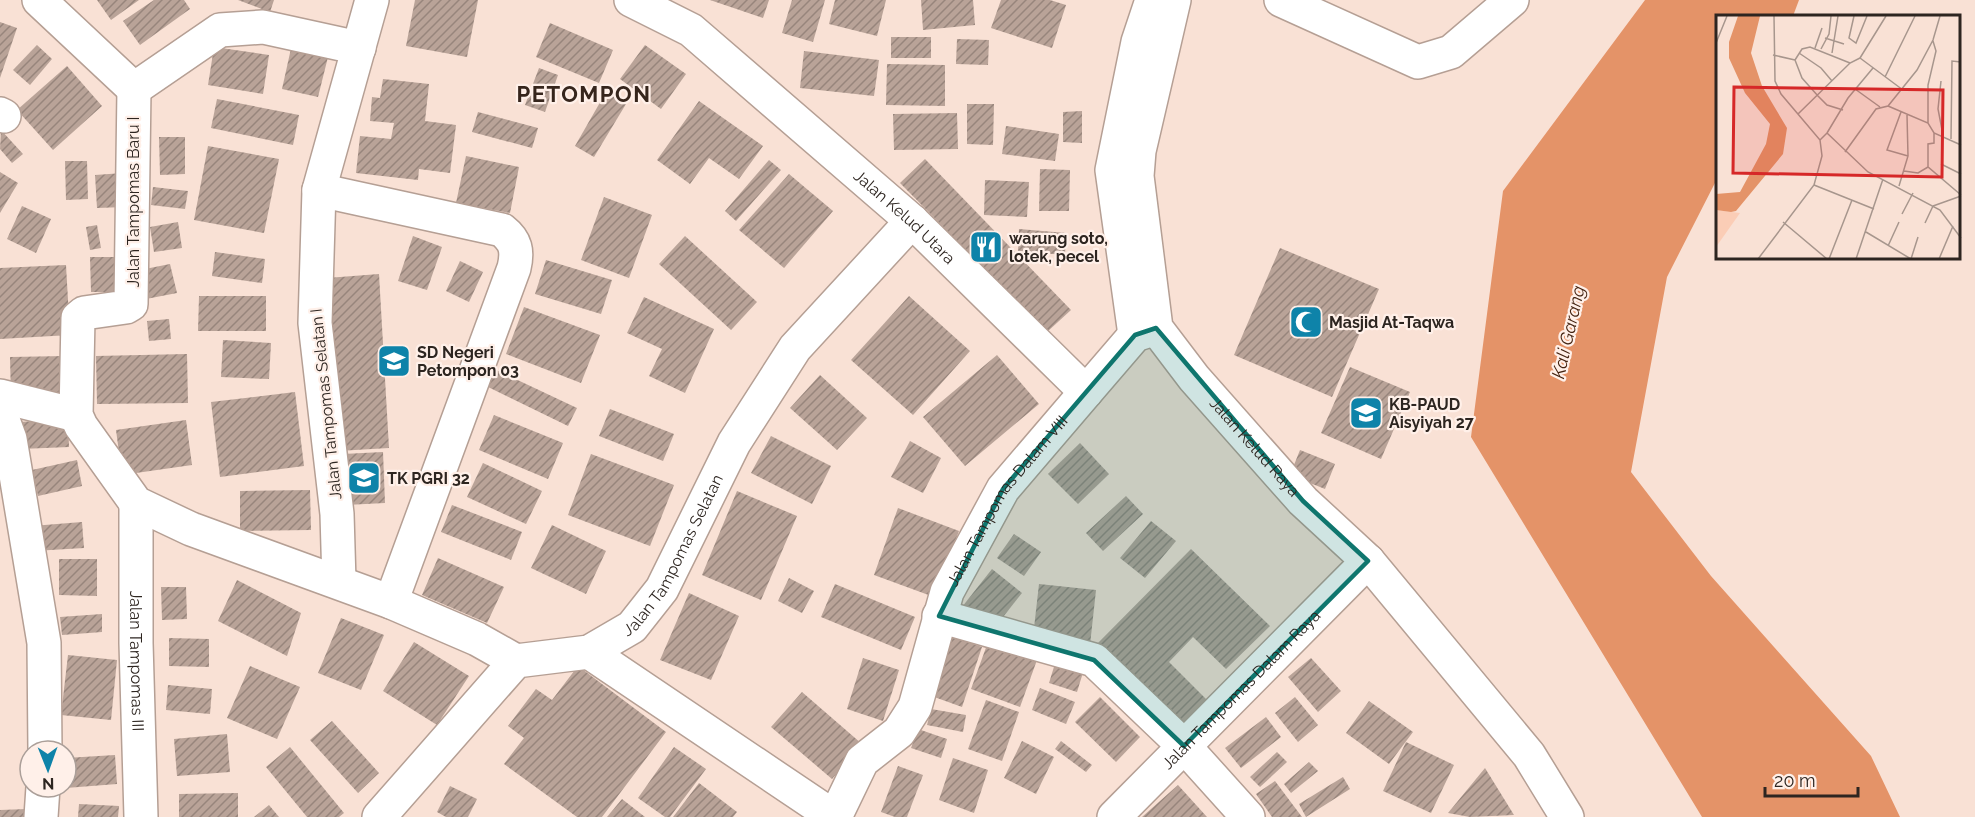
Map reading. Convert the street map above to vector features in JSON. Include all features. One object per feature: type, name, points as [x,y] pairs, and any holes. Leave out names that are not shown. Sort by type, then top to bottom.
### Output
[{"type":"street","points":[[39,0],[134,89],[220,30],[263,27],[359,48]]},
{"type":"street","name":"Jalan Tampomas Selatan I","points":[[339,582],[337,514],[315,323],[319,190],[372,0]]},
{"type":"street","name":"Jalan Kelud Utara","points":[[631,0],[691,30],[912,221],[1086,392]]},
{"type":"street","points":[[1146,332],[1112,170],[1138,42],[1152,0]]},
{"type":"street","points":[[1086,392],[1146,332],[1137,176],[1139,151],[1174,0]]},
{"type":"street","points":[[1281,0],[1418,62],[1451,52],[1512,0]]},
{"type":"street","name":"Jalan Tampomas Baru I","points":[[76,415],[78,318],[84,313],[126,307],[131,304],[134,89]]},
{"type":"street","points":[[319,190],[502,230],[516,245],[517,256],[514,268],[391,602]]},
{"type":"street","name":"Jalan Tampomas Selatan","points":[[516,661],[589,652],[632,627],[662,589],[734,443],[795,348],[912,221]]},
{"type":"street","name":"Jalan Kelud Raya","points":[[1146,332],[1194,378],[1303,501],[1368,561],[1528,755],[1567,817]]},
{"type":"street","name":"Jalan Tampomas Dalam VIII","points":[[834,817],[862,761],[899,732],[915,707],[947,592],[1003,489],[1086,392]]},
{"type":"street","points":[[0,396],[76,415],[110,470],[136,503],[191,530],[391,602],[477,639],[516,661],[381,816]]},
{"type":"street","points":[[0,412],[10,439],[44,643],[45,739]]},
{"type":"street","name":"Jalan Tampomas III","points":[[136,503],[136,643],[141,817]]},
{"type":"street","name":"Jalan Tampomas Dalam Raya","points":[[1114,817],[1368,561]]},
{"type":"street","points":[[939,616],[1094,660],[1184,746],[1248,817]]},
{"type":"street","points":[[589,652],[834,817]]},
{"type":"street","points":[[41,817],[42,799]]},
{"type":"highlighted area","points":[[1156,328],[1303,501],[1368,561],[1184,746],[1094,660],[939,616],[1003,489],[1135,335]]},
{"type":"water","name":"Kali Garang","points":[[1645,0],[1799,0],[1793,15],[1716,15],[1716,181],[1667,277],[1631,472],[1711,576],[1871,756],[1900,817],[1702,817],[1471,437],[1503,191]]},
{"type":"building","points":[[97,0],[139,0],[111,20]]},
{"type":"building","points":[[154,0],[184,0],[190,9],[140,45],[123,21]]},
{"type":"building","points":[[238,0],[274,0],[270,12]]},
{"type":"building","points":[[415,0],[478,0],[467,57],[406,46]]},
{"type":"building","points":[[710,0],[769,0],[763,18]]},
{"type":"building","points":[[792,0],[825,0],[813,42],[782,33]]},
{"type":"building","points":[[835,0],[886,0],[877,36],[829,24]]},
{"type":"building","points":[[921,0],[973,0],[975,25],[923,30]]},
{"type":"building","points":[[1001,0],[1050,0],[1066,5],[1052,48],[991,28]]},
{"type":"building","points":[[0,22],[17,28],[0,78]]},
{"type":"building","points":[[550,23],[613,50],[599,83],[536,57]]},
{"type":"building","points":[[891,37],[931,37],[931,58],[891,58]]},
{"type":"building","points":[[957,39],[989,40],[988,65],[956,64]]},
{"type":"building","points":[[292,44],[329,53],[318,97],[282,89]]},
{"type":"building","points":[[37,45],[52,59],[30,85],[13,70]]},
{"type":"building","points":[[645,45],[686,74],[661,109],[620,79]]},
{"type":"building","points":[[214,47],[269,55],[263,94],[208,85]]},
{"type":"building","points":[[804,51],[879,60],[874,96],[800,88]]},
{"type":"building","points":[[887,64],[945,65],[945,106],[886,105]]},
{"type":"building","points":[[67,66],[102,106],[53,150],[17,110]]},
{"type":"building","points":[[539,68],[558,75],[545,112],[525,105]]},
{"type":"building","points":[[383,79],[429,84],[425,121],[456,125],[450,173],[419,169],[418,180],[356,173],[360,136],[391,139],[394,123],[370,121],[372,97],[380,98]]},
{"type":"building","points":[[606,92],[626,104],[594,157],[575,146]]},
{"type":"building","points":[[217,99],[299,115],[293,145],[211,128]]},
{"type":"building","points":[[699,101],[763,146],[739,179],[709,158],[690,184],[657,160]]},
{"type":"building","points":[[967,104],[994,104],[993,145],[967,144]]},
{"type":"building","points":[[1082,111],[1082,143],[1063,142],[1063,112]]},
{"type":"building","points":[[478,112],[538,128],[532,148],[472,132]]},
{"type":"building","points":[[957,113],[958,149],[894,150],[893,114]]},
{"type":"building","points":[[1006,126],[1059,134],[1055,161],[1002,154]]},
{"type":"building","points":[[1,130],[23,154],[12,163],[0,149]]},
{"type":"building","points":[[159,137],[185,137],[185,174],[160,175]]},
{"type":"building","points":[[208,146],[279,159],[264,233],[194,220]]},
{"type":"building","points":[[466,156],[519,167],[510,213],[456,203]]},
{"type":"building","name":"warung soto, lotek, pecel","points":[[925,159],[1071,310],[1047,332],[900,183]]},
{"type":"building","points":[[769,160],[781,170],[736,221],[725,211]]},
{"type":"building","points":[[65,161],[87,161],[88,199],[66,200]]},
{"type":"building","points":[[1040,169],[1070,170],[1069,211],[1039,211]]},
{"type":"building","points":[[0,172],[18,183],[0,213]]},
{"type":"building","points":[[123,173],[125,207],[97,208],[95,175]]},
{"type":"building","points":[[789,174],[833,211],[784,268],[739,230]]},
{"type":"building","points":[[985,180],[1029,182],[1027,217],[984,215]]},
{"type":"building","points":[[153,187],[188,191],[185,209],[151,205]]},
{"type":"building","points":[[604,197],[652,215],[629,278],[581,260]]},
{"type":"building","points":[[22,206],[51,219],[36,253],[7,239]]},
{"type":"building","points":[[178,222],[182,248],[154,252],[150,227]]},
{"type":"building","points":[[97,225],[101,248],[90,250],[86,227]]},
{"type":"building","points":[[1019,229],[1066,233],[1065,255],[1018,251]]},
{"type":"building","points":[[413,236],[442,247],[427,290],[398,281]]},
{"type":"building","points":[[685,236],[757,302],[731,330],[659,264]]},
{"type":"building","name":"Masjid At-Taqwa","points":[[1280,248],[1379,289],[1332,397],[1234,355]]},
{"type":"building","points":[[215,252],[265,259],[262,283],[212,276]]},
{"type":"building","points":[[90,257],[125,257],[126,292],[91,292]]},
{"type":"building","points":[[546,260],[612,280],[601,314],[535,294]]},
{"type":"building","points":[[460,261],[483,272],[469,302],[446,291]]},
{"type":"building","points":[[170,264],[177,293],[146,299],[140,270]]},
{"type":"building","points":[[66,265],[70,335],[0,339],[0,268]]},
{"type":"building","points":[[379,274],[389,448],[338,451],[327,278]]},
{"type":"building","points":[[199,296],[266,296],[266,331],[198,331]]},
{"type":"building","points":[[909,296],[970,351],[913,415],[851,360]]},
{"type":"building","points":[[644,297],[714,329],[685,393],[649,376],[662,349],[627,333]]},
{"type":"building","points":[[524,307],[600,335],[581,383],[506,354]]},
{"type":"building","points":[[169,319],[171,339],[149,341],[147,321]]},
{"type":"building","points":[[223,340],[271,343],[269,379],[221,377]]},
{"type":"building","points":[[187,354],[188,403],[97,404],[96,356]]},
{"type":"building","points":[[997,355],[1039,404],[965,466],[923,417]]},
{"type":"building","points":[[65,356],[66,397],[11,398],[10,357]]},
{"type":"building","name":"KB-PAUD Aisyiyah 27","points":[[1350,367],[1410,392],[1381,459],[1321,433]]},
{"type":"building","points":[[492,368],[577,408],[568,426],[484,385]]},
{"type":"building","points":[[820,375],[867,418],[837,450],[790,408]]},
{"type":"building","points":[[295,392],[304,466],[220,477],[211,402]]},
{"type":"building","points":[[610,409],[674,434],[663,461],[599,436]]},
{"type":"building","points":[[494,415],[563,443],[548,479],[479,450]]},
{"type":"building","points":[[68,419],[69,447],[21,449],[19,422]]},
{"type":"building","points":[[186,420],[192,465],[122,475],[116,430]]},
{"type":"building","points":[[771,436],[831,466],[812,504],[751,473]]},
{"type":"building","points":[[910,441],[941,458],[923,493],[891,477]]},
{"type":"building","points":[[1080,443],[1109,474],[1078,504],[1048,474]]},
{"type":"building","points":[[1300,450],[1335,464],[1325,489],[1290,475]]},
{"type":"building","name":"TK PGRI 32","points":[[383,452],[385,503],[346,505],[343,454]]},
{"type":"building","points":[[591,454],[674,485],[650,546],[568,515]]},
{"type":"building","points":[[77,460],[82,486],[38,496],[32,470]]},
{"type":"building","points":[[483,463],[542,491],[526,524],[467,497]]},
{"type":"building","points":[[310,490],[311,530],[240,531],[240,491]]},
{"type":"building","points":[[737,491],[797,516],[761,600],[702,575]]},
{"type":"building","points":[[1126,496],[1143,514],[1103,551],[1086,533]]},
{"type":"building","points":[[452,505],[522,532],[511,560],[441,532]]},
{"type":"building","points":[[898,508],[959,531],[934,597],[874,575]]},
{"type":"building","points":[[1151,521],[1176,541],[1145,578],[1120,558]]},
{"type":"building","points":[[82,522],[84,548],[34,551],[32,526]]},
{"type":"building","points":[[552,525],[606,551],[586,594],[531,568]]},
{"type":"building","points":[[1014,534],[1041,552],[1024,576],[997,558]]},
{"type":"building","points":[[1191,549],[1270,626],[1226,669],[1193,637],[1169,662],[1208,701],[1183,727],[1097,644]]},
{"type":"building","points":[[438,558],[504,587],[487,623],[422,595]]},
{"type":"building","points":[[59,559],[97,559],[97,596],[59,595]]},
{"type":"building","points":[[992,569],[1022,593],[992,631],[962,607]]},
{"type":"building","points":[[789,578],[814,591],[802,613],[778,601]]},
{"type":"building","points":[[237,580],[301,613],[287,656],[218,621]]},
{"type":"building","points":[[835,584],[915,617],[901,650],[821,617]]},
{"type":"building","points":[[1039,584],[1096,590],[1090,645],[1033,637]]},
{"type":"building","points":[[161,587],[186,587],[187,619],[162,620]]},
{"type":"building","points":[[689,593],[739,616],[711,680],[660,660]]},
{"type":"building","points":[[102,614],[102,632],[62,635],[60,617]]},
{"type":"building","points":[[341,618],[384,635],[361,690],[318,673]]},
{"type":"building","points":[[947,635],[982,647],[962,707],[926,694]]},
{"type":"building","points":[[169,638],[209,639],[209,667],[169,666]]},
{"type":"building","points":[[414,642],[469,676],[437,725],[383,691]]},
{"type":"building","points":[[988,642],[1037,660],[1020,707],[971,689]]},
{"type":"building","points":[[68,655],[117,660],[111,720],[61,715]]},
{"type":"building","points":[[1057,657],[1085,666],[1077,692],[1049,683]]},
{"type":"building","points":[[863,658],[899,670],[883,721],[847,709]]},
{"type":"building","points":[[1311,658],[1341,691],[1318,712],[1288,677]]},
{"type":"building","points":[[250,666],[300,687],[277,739],[227,718]]},
{"type":"building","points":[[578,666],[666,732],[602,817],[577,817],[504,764],[524,738],[508,726],[536,689],[552,700]]},
{"type":"building","points":[[168,685],[212,689],[210,714],[166,710]]},
{"type":"building","points":[[1040,688],[1075,702],[1066,724],[1032,710]]},
{"type":"building","points":[[802,692],[862,744],[832,779],[771,727]]},
{"type":"building","points":[[1100,697],[1140,737],[1116,762],[1075,722]]},
{"type":"building","points":[[1295,697],[1318,725],[1298,742],[1275,713]]},
{"type":"building","points":[[986,700],[1019,712],[1002,761],[968,749]]},
{"type":"building","points":[[1369,701],[1413,732],[1389,764],[1346,733]]},
{"type":"building","points":[[931,709],[966,715],[963,732],[927,725]]},
{"type":"building","points":[[1266,717],[1281,737],[1241,768],[1225,748]]},
{"type":"building","points":[[332,721],[379,773],[358,793],[310,740]]},
{"type":"building","points":[[918,729],[947,739],[941,758],[911,748]]},
{"type":"building","points":[[227,734],[230,772],[177,776],[174,739]]},
{"type":"building","points":[[1022,741],[1054,757],[1036,794],[1004,778]]},
{"type":"building","points":[[1061,741],[1092,765],[1086,772],[1055,749]]},
{"type":"building","points":[[1406,742],[1454,765],[1431,813],[1383,791]]},
{"type":"building","points":[[290,747],[344,813],[339,817],[307,817],[266,767]]},
{"type":"building","points":[[674,747],[706,769],[670,817],[665,817],[638,798]]},
{"type":"building","points":[[1277,752],[1287,762],[1260,787],[1250,777]]},
{"type":"building","points":[[115,755],[117,784],[78,787],[78,757]]},
{"type":"building","points":[[953,758],[988,770],[974,813],[939,800]]},
{"type":"building","points":[[1309,762],[1318,771],[1291,793],[1284,784]]},
{"type":"building","points":[[898,766],[923,775],[907,817],[895,817],[881,812]]},
{"type":"building","points":[[1485,768],[1514,815],[1470,817],[1448,813]]},
{"type":"building","points":[[1343,777],[1350,789],[1306,817],[1299,804]]},
{"type":"building","points":[[1275,781],[1302,817],[1272,817],[1256,794]]},
{"type":"building","points":[[699,783],[737,812],[733,817],[673,817]]},
{"type":"building","points":[[1178,785],[1207,817],[1142,817]]},
{"type":"building","points":[[450,786],[477,799],[468,817],[446,817],[437,812]]},
{"type":"building","points":[[238,793],[238,817],[179,817],[179,794]]},
{"type":"building","points":[[622,799],[645,817],[607,817]]},
{"type":"building","points":[[79,804],[119,806],[118,817],[78,817]]},
{"type":"building","points":[[269,805],[279,817],[254,817]]},
{"type":"building","points":[[27,809],[27,817],[0,817],[0,810]]},
{"type":"place","name":"warung soto, lotek, pecel","points":[[986,247]]},
{"type":"place","name":"Masjid At-Taqwa","points":[[1306,322]]},
{"type":"place","name":"SD Negeri Petompon 03","points":[[394,361]]},
{"type":"place","name":"KB-PAUD Aisyiyah 27","points":[[1366,413]]},
{"type":"place","name":"TK PGRI 32","points":[[364,478]]},
{"type":"district","name":"PETOMPON","points":[[584,94]]}]
